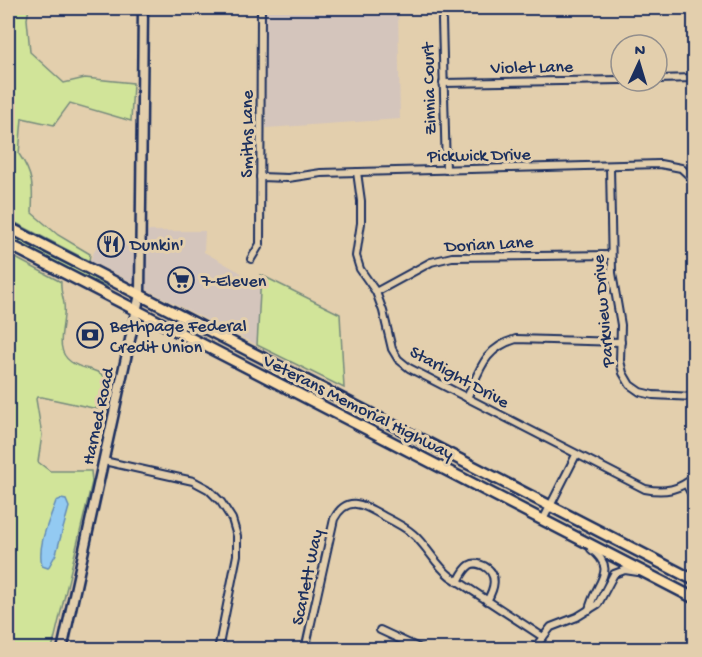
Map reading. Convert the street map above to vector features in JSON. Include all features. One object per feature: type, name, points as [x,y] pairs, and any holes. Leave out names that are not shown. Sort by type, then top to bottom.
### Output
[{"type":"main road","name":"Harned Road","points":[[62,650],[140,294],[143,8]]},
{"type":"main road","name":"Veterans Memorial Highway","points":[[8,226],[694,580]]},
{"type":"main road","name":"Veterans Memorial Highway","points":[[8,244],[694,598]]},
{"type":"street","name":"Smiths Lane","points":[[251,259],[260,244],[261,8]]},
{"type":"street","name":"Zinnia Court","points":[[446,8],[442,20],[446,170]]},
{"type":"street","points":[[669,79],[694,78]]},
{"type":"street","name":"Violet Lane","points":[[443,83],[609,80]]},
{"type":"street","name":"Pickwick Drive","points":[[260,177],[288,178],[321,173],[672,165],[681,168],[694,180]]},
{"type":"street","name":"Parkview Drive","points":[[610,166],[612,273],[621,325],[620,361],[623,374],[630,385],[640,392],[694,397]]},
{"type":"street","name":"Starlight Drive","points":[[357,172],[361,222],[356,256],[360,268],[376,292],[392,349],[398,359],[409,368],[645,489],[657,492],[670,491],[686,484]]},
{"type":"street","name":"Dorian Lane","points":[[376,292],[431,262],[452,257],[611,255]]},
{"type":"street","points":[[467,398],[491,351],[502,343],[516,339],[621,342]]},
{"type":"street","points":[[543,520],[576,455]]},
{"type":"street","points":[[104,461],[193,481],[208,489],[221,502],[232,519],[237,536],[237,555],[218,650]]},
{"type":"street","points":[[694,477],[686,484],[694,498]]},
{"type":"street","name":"Scarlett Way","points":[[305,650],[334,519],[345,507],[352,504],[365,506],[407,529],[419,539],[442,570],[543,637]]},
{"type":"street","points":[[573,535],[602,557],[605,565],[605,571],[589,610]]},
{"type":"street","points":[[458,582],[471,564],[475,563],[487,568],[491,571],[494,580],[487,601]]},
{"type":"street","points":[[533,650],[558,623],[577,617],[598,604],[611,579],[619,571],[626,570],[651,576]]},
{"type":"street","points":[[380,630],[423,650]]},
{"type":"shaded area","points":[[266,8],[398,8],[400,119],[266,128]]},
{"type":"shaded area","points":[[139,231],[205,231],[204,252],[261,284],[257,345],[90,261],[99,241],[114,235],[139,249]]},
{"type":"green space","points":[[8,8],[29,8],[27,19],[30,52],[64,83],[85,78],[133,83],[131,121],[70,103],[54,125],[22,118],[19,154],[28,169],[32,182],[32,213],[58,235],[90,254],[89,261],[8,219]]},
{"type":"green space","points":[[8,231],[30,246],[109,285],[107,287],[8,240]]},
{"type":"green space","points":[[8,254],[61,282],[64,311],[61,343],[65,357],[77,365],[102,374],[111,384],[107,411],[42,397],[36,399],[42,435],[38,462],[50,471],[91,471],[92,482],[52,649],[11,649],[12,623],[8,556]]},
{"type":"green space","points":[[261,275],[340,314],[344,388],[257,345]]},
{"type":"water","points":[[66,500],[69,507],[56,554],[48,568],[42,566],[42,541],[56,501]]},
{"type":"place","name":"Dunkin'","points":[[111,244]]},
{"type":"place","name":"7-Eleven","points":[[181,280]]},
{"type":"place","name":"Bethpage Federal Credit Union","points":[[90,335]]}]
